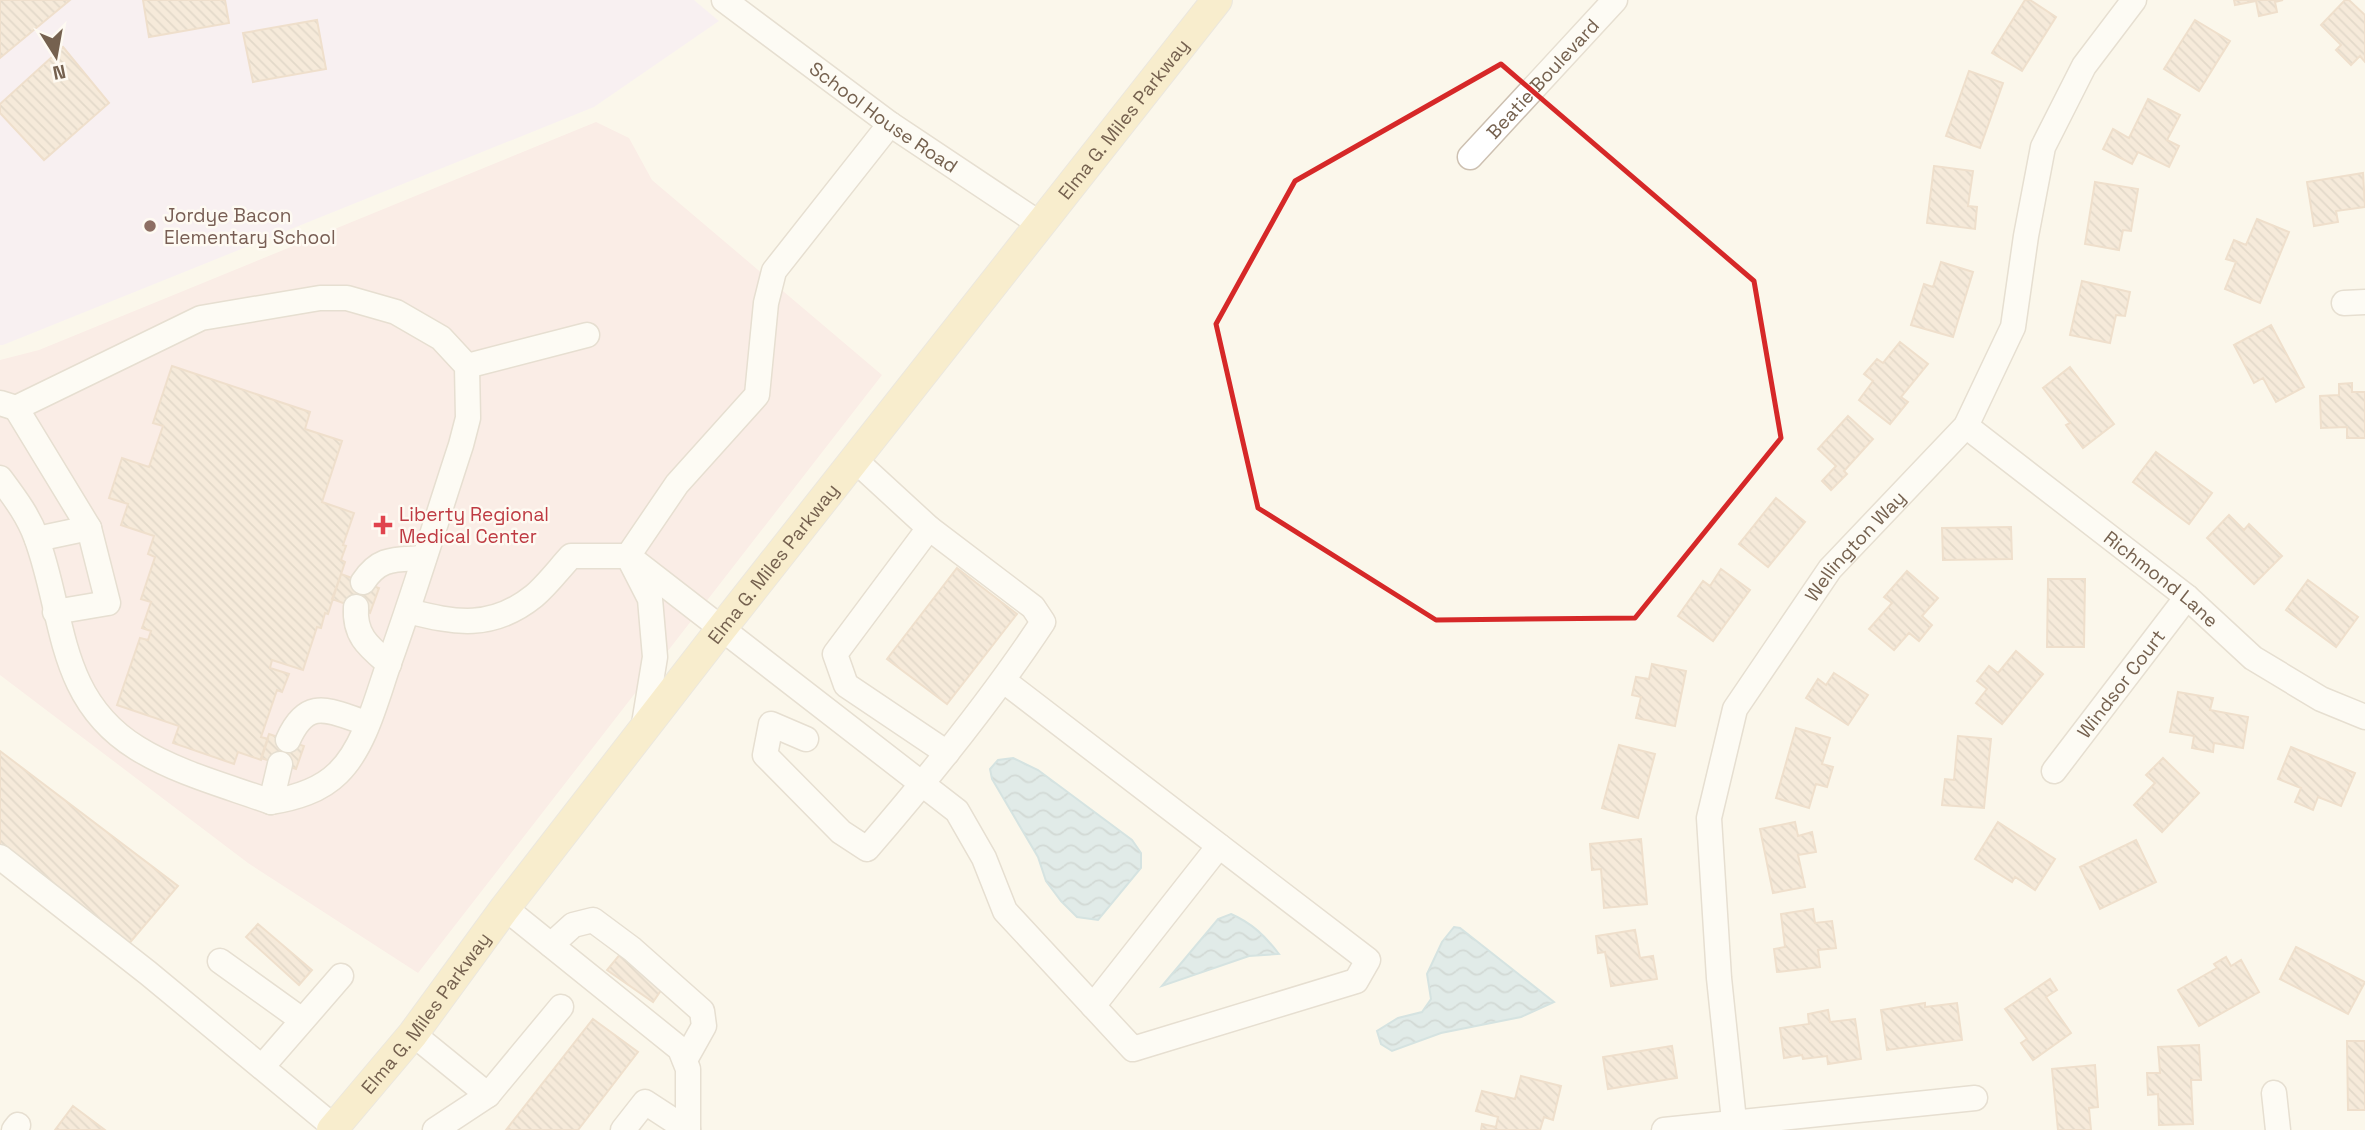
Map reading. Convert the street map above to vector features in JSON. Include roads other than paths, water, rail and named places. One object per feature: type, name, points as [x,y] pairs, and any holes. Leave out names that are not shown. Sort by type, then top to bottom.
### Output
[{"type":"main road","name":"Elma G. Miles Parkway","points":[[333,1128],[413,1034],[505,908],[722,628],[1217,0]]},
{"type":"street","name":"Beatie Boulevard","points":[[1470,158],[1615,0]]},
{"type":"street","name":"Wellington Way","points":[[1734,1126],[1719,978],[1709,818],[1735,709],[1830,569],[1966,426],[2013,327],[2026,236],[2043,147],[2084,66],[2134,0]]},
{"type":"street","name":"School House Road","points":[[728,2],[890,124],[1040,224]]},
{"type":"street","points":[[628,556],[677,484],[757,396],[766,303],[774,271],[890,124]]},
{"type":"street","points":[[0,478],[23,510],[37,539],[55,612],[65,652],[77,681],[112,729],[159,761],[271,802],[300,796],[338,774],[368,723],[408,611],[468,418],[467,366],[441,338],[396,312],[347,298],[320,298],[201,318],[8,405],[89,528],[108,603],[55,612]]},
{"type":"street","points":[[467,366],[587,335]]},
{"type":"street","name":"Richmond Lane","points":[[1966,426],[2187,597],[2253,658],[2321,699],[2365,716]]},
{"type":"street","points":[[806,739],[771,724],[765,755],[841,832],[867,849],[1004,681],[1043,622],[1033,607],[929,528],[855,460]]},
{"type":"street","points":[[37,539],[89,528]]},
{"type":"street","points":[[929,528],[835,654],[846,685],[947,753]]},
{"type":"street","points":[[408,611],[446,621],[462,622],[498,616],[534,596],[571,556],[628,556],[957,811],[984,858],[1005,911],[1133,1049],[1356,981],[1368,960],[1004,681]]},
{"type":"street","points":[[628,556],[650,599],[655,657],[643,732]]},
{"type":"street","points":[[363,582],[373,568],[381,563],[424,558]]},
{"type":"street","name":"Windsor Court","points":[[2054,771],[2187,597]]},
{"type":"street","points":[[356,607],[359,634],[363,642],[389,664]]},
{"type":"street","points":[[288,740],[301,717],[316,710],[368,723]]},
{"type":"street","points":[[271,802],[280,764]]},
{"type":"street","points":[[1093,1006],[1219,846]]},
{"type":"street","points":[[0,858],[148,973],[333,1128]]},
{"type":"street","points":[[505,908],[680,1049],[688,1069],[688,1130]]},
{"type":"street","points":[[551,945],[573,925],[593,920],[632,949],[702,1011],[704,1026],[685,1060]]},
{"type":"street","points":[[220,961],[302,1020]]},
{"type":"street","points":[[261,1067],[341,976]]},
{"type":"street","points":[[438,1129],[488,1095],[561,1007]]},
{"type":"street","points":[[413,1034],[488,1095]]},
{"type":"street","points":[[2274,1093],[2278,1130]]},
{"type":"street","points":[[1664,1130],[1734,1126],[1975,1098]]},
{"type":"street","points":[[623,1130],[645,1101],[688,1130]]},
{"type":"water","points":[[1013,758],[1038,770],[1132,840],[1141,853],[1141,868],[1098,920],[1077,917],[1061,901],[1046,881],[1038,857],[992,779],[990,769],[998,760]]},
{"type":"water","points":[[1231,914],[1258,931],[1279,954],[1249,956],[1162,986],[1218,919]]},
{"type":"water","points":[[1454,927],[1460,928],[1554,1002],[1521,1017],[1441,1033],[1392,1051],[1381,1044],[1377,1031],[1398,1018],[1422,1012],[1431,999],[1427,974],[1442,942]]},
{"type":"place","name":"Jordye Bacon Elementary School","points":[[150,226]]},
{"type":"place","name":"Liberty Regional Medical Center","points":[[383,525]]}]
